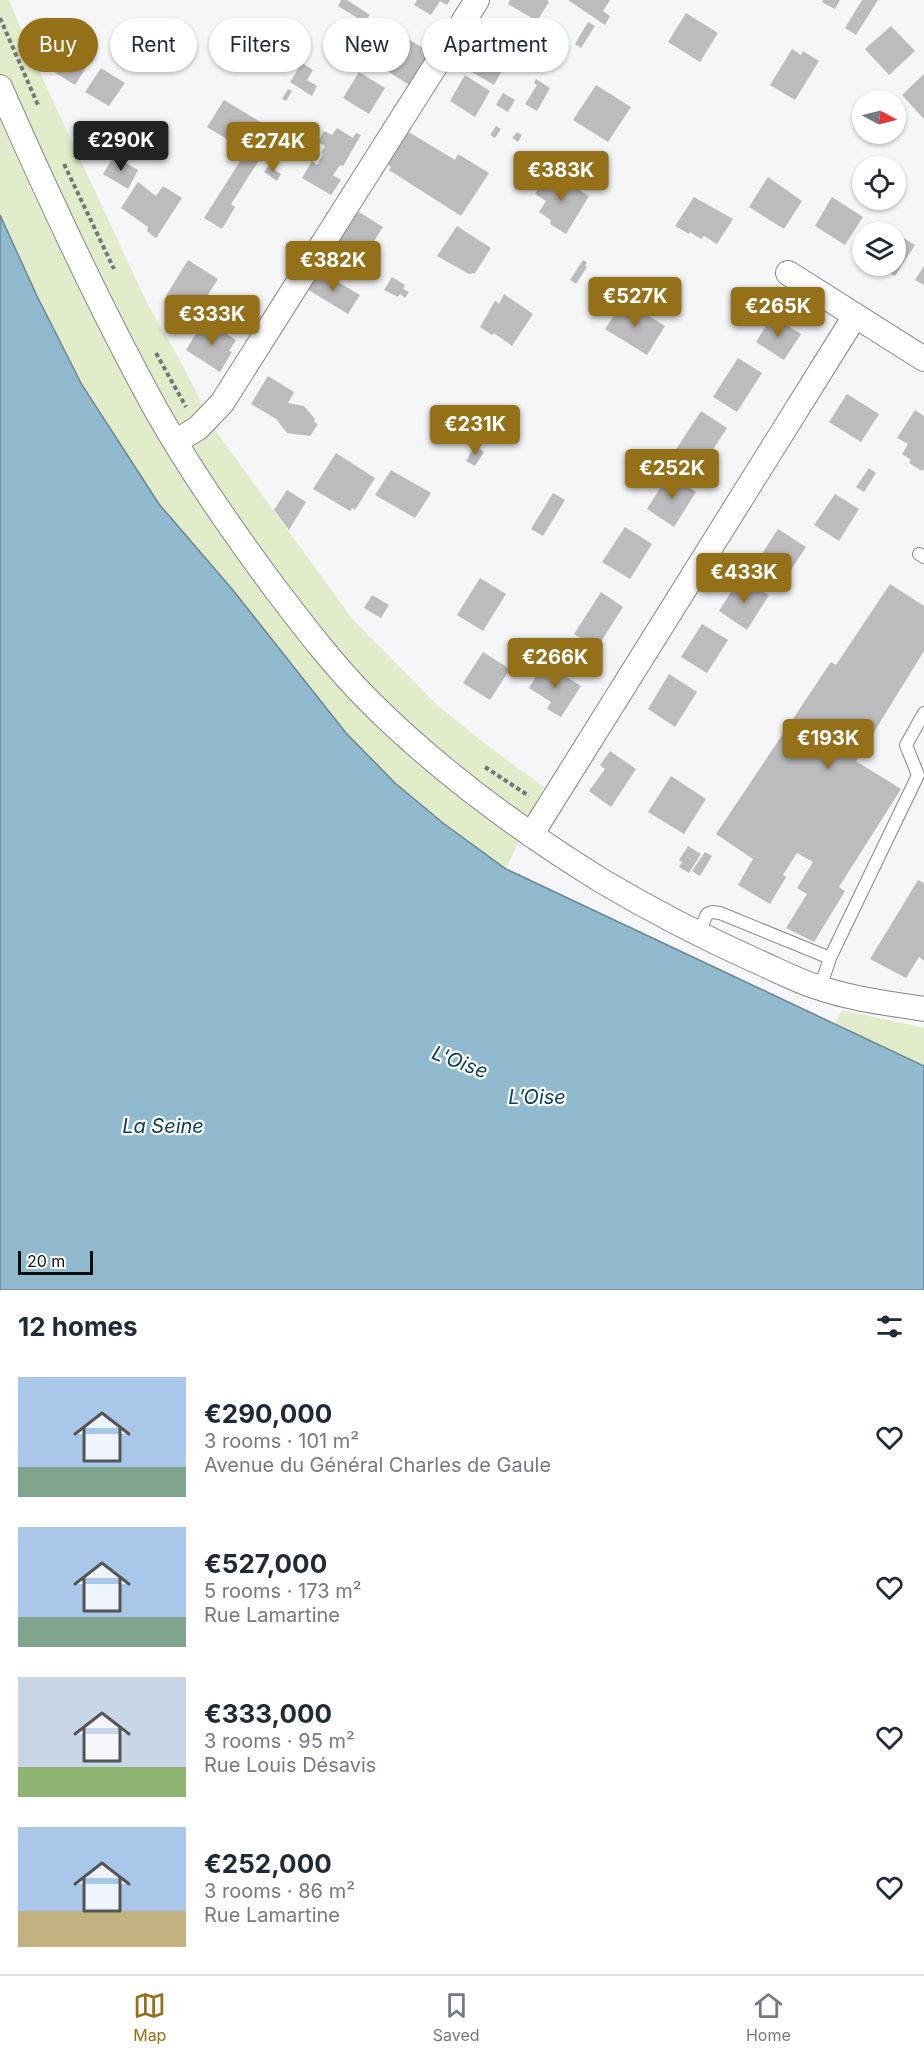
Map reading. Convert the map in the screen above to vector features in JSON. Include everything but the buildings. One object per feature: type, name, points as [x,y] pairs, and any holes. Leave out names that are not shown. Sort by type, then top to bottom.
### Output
[{"type":"street","points":[[175,442],[198,428],[215,412],[477,0]]},
{"type":"street","points":[[0,87],[96,292],[156,410],[175,442],[211,500],[245,548],[302,623],[367,699],[408,739],[461,784],[531,835],[646,907],[788,976],[820,988],[924,1009]]},
{"type":"street","points":[[788,273],[924,359]]},
{"type":"street","points":[[531,835],[855,316]]},
{"type":"lane","points":[[820,988],[830,958],[918,775],[906,745],[924,713]]},
{"type":"lane","points":[[698,934],[707,914],[720,913],[830,958]]},
{"type":"path","points":[[0,18],[42,114]]},
{"type":"path","points":[[60,156],[118,279]]},
{"type":"path","points":[[153,347],[198,428]]},
{"type":"path","points":[[482,765],[548,807]]},
{"type":"green space","points":[[0,0],[9,0],[18,22],[18,72],[40,72],[148,305],[220,437],[354,621],[437,705],[544,787],[506,869],[443,823],[395,783],[346,733],[232,589],[159,504],[82,385],[37,296],[0,215]]},
{"type":"green space","points":[[842,1010],[924,1028],[924,1066],[835,1024]]},
{"type":"water","points":[[0,215],[37,296],[82,385],[159,504],[232,589],[346,733],[395,783],[443,823],[506,869],[924,1066],[924,1290],[0,1290]]},
{"type":"water label","name":"L'Oise","points":[[460,1062]]},
{"type":"water label","name":"L’Oise","points":[[537,1097]]},
{"type":"water label","name":"La Seine","points":[[163,1126]]}]
